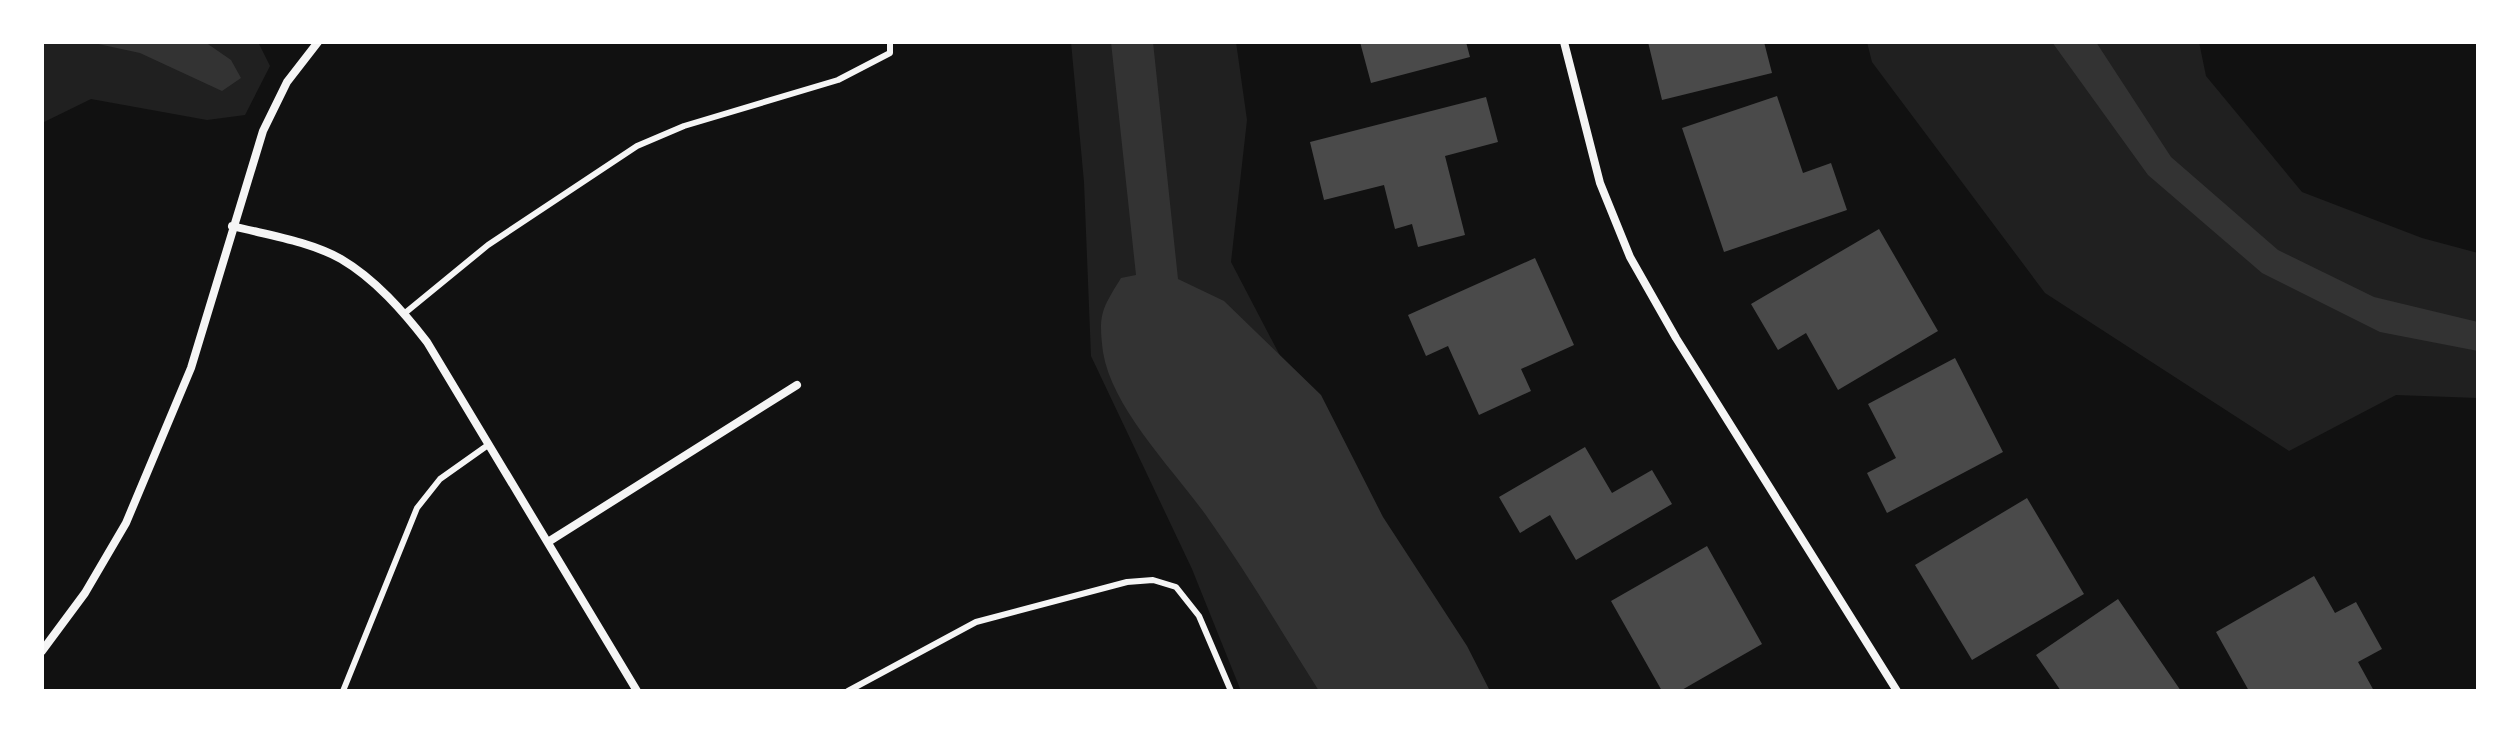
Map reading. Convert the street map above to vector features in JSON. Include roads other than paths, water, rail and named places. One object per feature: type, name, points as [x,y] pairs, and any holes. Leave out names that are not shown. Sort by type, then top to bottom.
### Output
[{"type":"street","points":[[42,651],[85,593],[126,523],[191,368],[263,131],[287,82],[318,42]]},
{"type":"street","points":[[1564,42],[1600,183],[1630,257],[1676,338],[1897,691]]},
{"type":"street","points":[[232,226],[298,243],[340,259],[405,313],[427,342],[637,691]]},
{"type":"street","points":[[548,542],[797,385]]},
{"type":"lane","points":[[405,313],[488,245],[637,146],[684,126],[838,80],[890,53],[890,42]]},
{"type":"lane","points":[[343,691],[417,508],[440,479],[488,445]]},
{"type":"lane","points":[[848,691],[976,622],[1127,582],[1153,580],[1176,587],[1199,616],[1231,691]]}]
